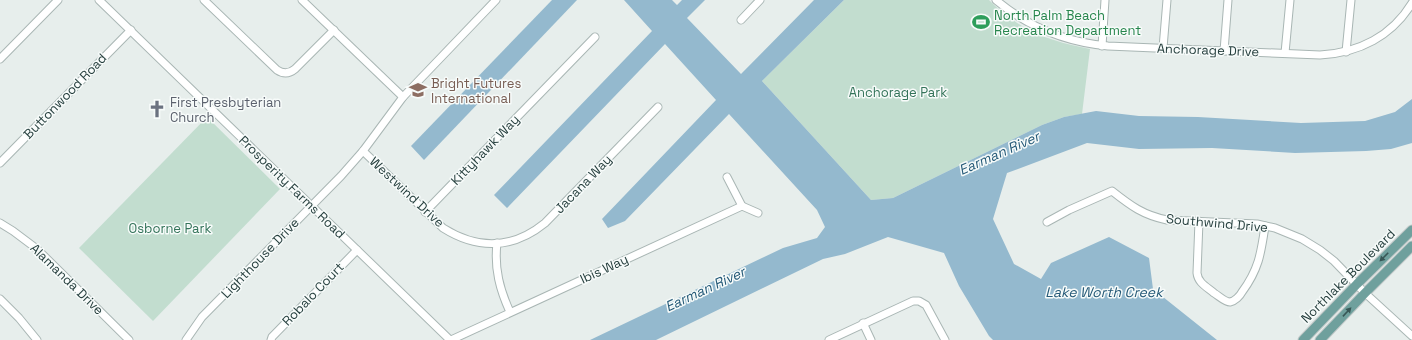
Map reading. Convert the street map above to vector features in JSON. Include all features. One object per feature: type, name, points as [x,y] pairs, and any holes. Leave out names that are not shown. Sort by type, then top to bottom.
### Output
[{"type":"main road","name":"Northlake Boulevard","points":[[1303,340],[1412,230]]},
{"type":"main road","name":"Northlake Boulevard","points":[[1320,340],[1365,292],[1412,246]]},
{"type":"street","points":[[0,59],[58,0]]},
{"type":"street","name":"Prosperity Farms Road","points":[[99,0],[451,340]]},
{"type":"street","points":[[204,0],[277,70],[284,73],[292,72],[334,30]]},
{"type":"street","points":[[302,0],[403,97]]},
{"type":"street","points":[[741,20],[760,0]]},
{"type":"street","name":"Anchorage Drive","points":[[996,0],[1017,16],[1043,30],[1071,40],[1102,46],[1320,55],[1346,52],[1361,47],[1383,35],[1398,21],[1412,2]]},
{"type":"street","points":[[1102,46],[1105,0]]},
{"type":"street","points":[[1163,48],[1166,0]]},
{"type":"street","points":[[1224,51],[1228,0]]},
{"type":"street","points":[[1285,53],[1290,0]]},
{"type":"street","points":[[1346,52],[1351,0]]},
{"type":"street","name":"Lighthouse Drive","points":[[186,340],[202,317],[341,176],[363,151],[403,97],[494,1]]},
{"type":"street","name":"Buttonwood Road","points":[[0,163],[131,30]]},
{"type":"street","name":"Kittyhawk Way","points":[[425,212],[595,37]]},
{"type":"street","name":"Jacana Way","points":[[497,243],[512,241],[522,237],[545,223],[658,107]]},
{"type":"street","name":"Westwind Drive","points":[[363,151],[443,228],[462,238],[477,242],[497,243]]},
{"type":"street","points":[[727,177],[742,206],[758,213]]},
{"type":"street","name":"Southwind Drive","points":[[1048,222],[1112,191],[1130,206],[1149,216],[1167,220],[1247,223],[1289,232],[1315,246],[1334,261],[1412,336]]},
{"type":"street","name":"Ibis Way","points":[[451,340],[742,206]]},
{"type":"street","points":[[1199,221],[1198,278],[1204,285],[1225,301],[1230,302],[1240,295],[1252,277],[1261,255],[1265,226]]},
{"type":"street","name":"Alamanda Drive","points":[[0,223],[37,249],[125,338]]},
{"type":"street","points":[[497,243],[497,273],[503,297],[510,312]]},
{"type":"street","name":"Robalo Court","points":[[271,340],[272,337],[357,250]]},
{"type":"street","points":[[0,299],[19,318],[37,340]]},
{"type":"street","points":[[829,340],[910,302],[919,301],[926,305],[945,340]]},
{"type":"street","points":[[863,323],[871,340]]},
{"type":"green space","name":"Anchorage Park","points":[[844,0],[989,0],[1003,13],[1027,29],[1045,37],[1090,49],[1082,114],[1064,117],[1042,125],[893,198],[871,200],[762,81]]},
{"type":"green space","name":"Osborne Park","points":[[207,117],[280,189],[153,321],[79,248]]},
{"type":"water","points":[[552,0],[577,0],[424,160],[411,146]]},
{"type":"water","name":"Lake Worth Creek","points":[[624,0],[672,0],[677,5],[682,0],[705,0],[687,18],[741,74],[814,0],[844,0],[762,81],[871,200],[893,198],[1042,125],[1064,117],[1096,111],[1139,116],[1198,117],[1301,123],[1365,121],[1395,112],[1412,99],[1412,143],[1391,149],[1295,153],[1212,148],[1139,149],[1087,143],[1007,173],[993,219],[1014,264],[1041,279],[1051,263],[1109,237],[1149,258],[1153,289],[1217,340],[993,340],[989,336],[959,286],[944,253],[888,237],[845,254],[823,259],[656,340],[590,340],[783,248],[817,238],[825,227],[817,210],[729,114],[625,221],[608,228],[602,219],[716,100],[665,44],[507,208],[494,195],[652,31]]},
{"type":"place","name":"North Palm Beach Recreation Department","points":[[981,22]]},
{"type":"place","name":"Bright Futures International","points":[[418,90]]},
{"type":"place","name":"First Presbyterian Church","points":[[157,109]]},
{"type":"water label","name":"Earman River","points":[[999,153]]},
{"type":"water label","name":"Earman River","points":[[705,289]]}]
